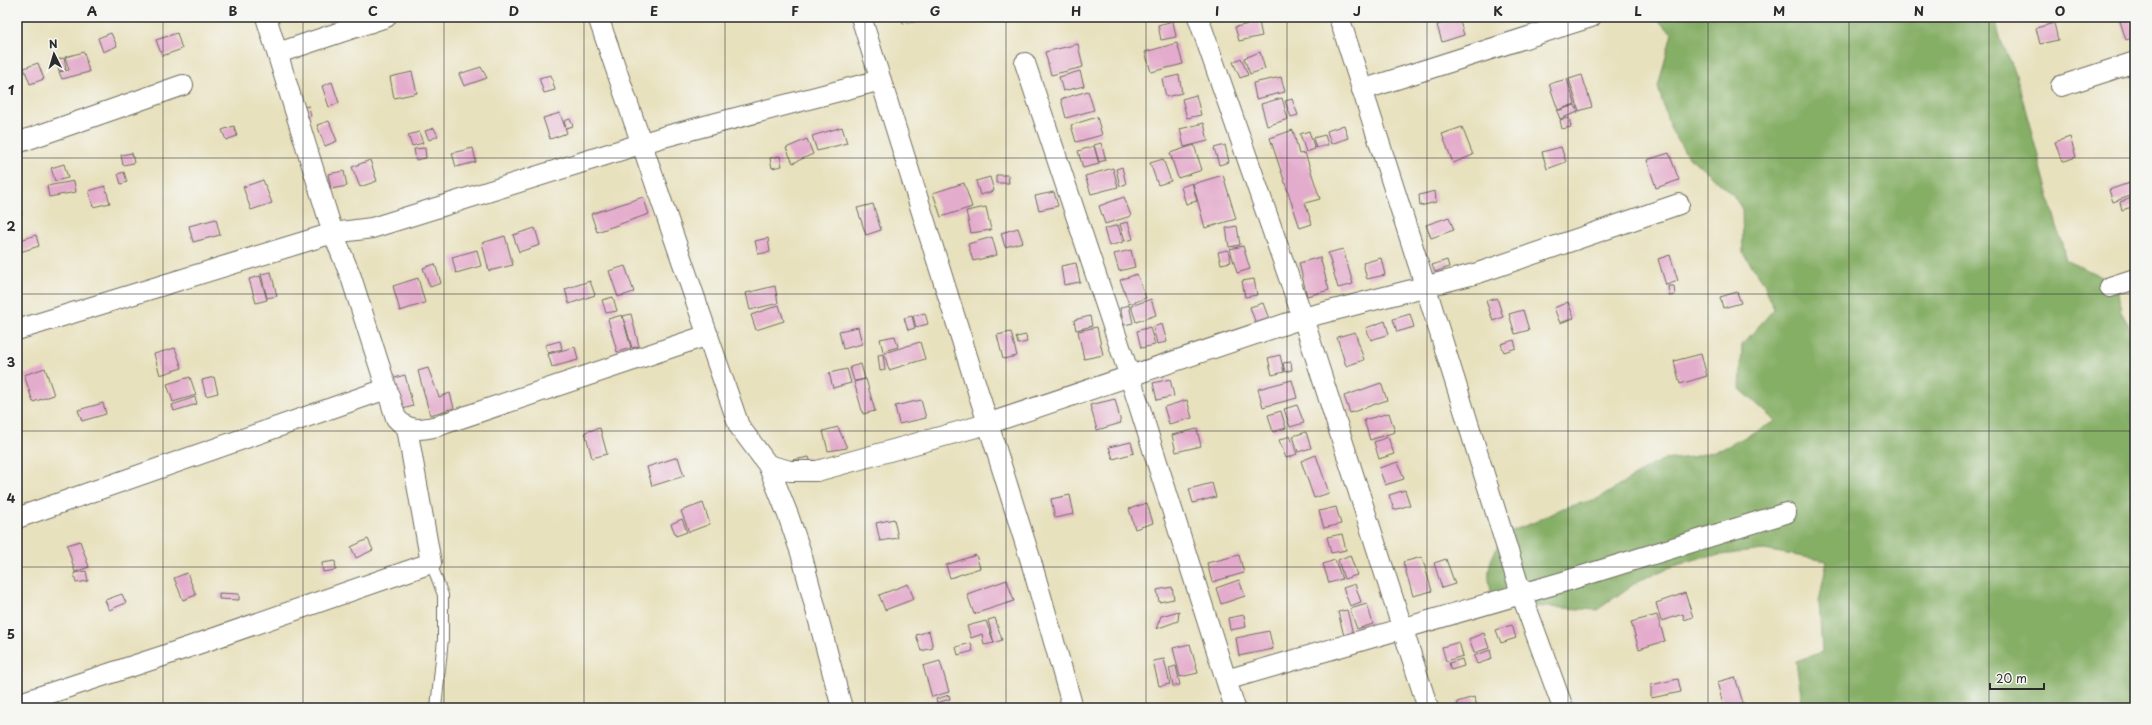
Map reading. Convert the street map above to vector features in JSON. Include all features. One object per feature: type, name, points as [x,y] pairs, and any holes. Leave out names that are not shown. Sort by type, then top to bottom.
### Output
[{"type":"street","points":[[17,704],[163,656],[431,563],[407,428],[396,418],[351,276],[332,232],[266,17]]},
{"type":"street","points":[[278,53],[386,17]]},
{"type":"street","points":[[598,17],[739,426],[768,465],[788,515],[801,553],[842,708]]},
{"type":"street","points":[[861,17],[882,80],[987,424],[1030,558],[1073,708]]},
{"type":"street","points":[[1198,17],[1303,318],[1404,628],[1428,708]]},
{"type":"street","points":[[1339,17],[1425,285],[1520,593],[1563,708]]},
{"type":"street","points":[[1362,90],[1591,17]]},
{"type":"street","points":[[2060,86],[2135,62]]},
{"type":"street","points":[[1025,63],[1130,376],[1235,708]]},
{"type":"street","points":[[17,330],[332,232],[372,228],[663,137],[882,80]]},
{"type":"street","points":[[17,143],[183,85]]},
{"type":"street","points":[[768,465],[790,471],[817,471],[987,424],[1303,318],[1425,285],[1478,273],[1679,204]]},
{"type":"street","points":[[2110,287],[2135,279]]},
{"type":"street","points":[[407,428],[423,429],[437,426],[708,335]]},
{"type":"street","points":[[17,518],[386,389]]},
{"type":"street","points":[[1226,680],[1786,513]]},
{"type":"lane","points":[[431,563],[443,596],[443,639],[436,708]]},
{"type":"green space","points":[[1654,17],[1994,17],[2002,43],[2015,71],[2066,260],[2117,284],[2121,312],[2135,336],[2135,708],[1829,708],[1802,701],[1796,661],[1822,652],[1819,602],[1827,561],[1764,550],[1703,557],[1668,568],[1638,581],[1597,610],[1494,604],[1489,582],[1489,568],[1504,534],[1535,522],[1563,508],[1600,498],[1650,466],[1663,460],[1692,457],[1722,449],[1776,421],[1740,389],[1742,345],[1774,309],[1763,281],[1743,254],[1742,209],[1733,195],[1687,155],[1670,128],[1658,87],[1672,33]]},
{"type":"building","points":[[902,17],[918,17],[919,21],[903,24]]},
{"type":"building","points":[[2129,17],[2135,37],[2126,40],[2119,18]]},
{"type":"building","points":[[1459,18],[1464,35],[1442,42],[1437,25]]},
{"type":"building","points":[[1173,21],[1176,37],[1161,40],[1158,25]]},
{"type":"building","points":[[1259,22],[1262,36],[1239,41],[1235,27]]},
{"type":"building","points":[[2054,23],[2058,40],[2040,44],[2036,28]]},
{"type":"building","points":[[111,33],[117,46],[103,52],[98,38]]},
{"type":"building","points":[[177,33],[182,49],[162,56],[156,40]]},
{"type":"building","points":[[1177,43],[1183,64],[1151,72],[1145,52]]},
{"type":"building","points":[[1078,44],[1083,67],[1051,75],[1045,52]]},
{"type":"building","points":[[84,52],[89,72],[62,79],[59,72],[69,70],[65,57]]},
{"type":"building","points":[[1260,52],[1265,69],[1250,74],[1244,58]]},
{"type":"building","points":[[64,58],[66,69],[59,71],[56,60]]},
{"type":"building","points":[[1241,58],[1248,75],[1240,78],[1233,62]]},
{"type":"building","points":[[38,63],[44,79],[30,84],[24,68]]},
{"type":"building","points":[[481,67],[487,78],[464,86],[459,74]]},
{"type":"building","points":[[1080,71],[1084,86],[1063,91],[1059,77]]},
{"type":"building","points":[[412,72],[417,93],[394,98],[390,77]]},
{"type":"building","points":[[551,75],[555,90],[544,93],[539,78]]},
{"type":"building","points":[[1179,75],[1182,93],[1166,97],[1162,79]]},
{"type":"building","points":[[1582,75],[1592,107],[1579,111],[1569,79]]},
{"type":"building","points":[[1281,77],[1285,92],[1256,99],[1253,83]]},
{"type":"building","points":[[1567,79],[1575,104],[1558,110],[1549,84]]},
{"type":"building","points":[[332,82],[339,103],[329,107],[322,86]]},
{"type":"building","points":[[1088,91],[1094,110],[1066,118],[1061,99]]},
{"type":"building","points":[[1196,95],[1201,115],[1187,118],[1182,99]]},
{"type":"building","points":[[1282,98],[1288,119],[1267,126],[1261,104]]},
{"type":"building","points":[[1292,99],[1298,115],[1291,117],[1285,101]]},
{"type":"building","points":[[1575,105],[1578,112],[1560,119],[1557,111]]},
{"type":"building","points":[[309,106],[311,116],[301,119],[298,108]]},
{"type":"building","points":[[560,113],[567,133],[550,139],[543,118]]},
{"type":"building","points":[[1097,117],[1102,135],[1076,142],[1071,125]]},
{"type":"building","points":[[1569,118],[1571,127],[1562,129],[1560,120]]},
{"type":"building","points":[[570,119],[573,126],[566,128],[564,121]]},
{"type":"building","points":[[329,121],[337,141],[325,146],[317,125]]},
{"type":"building","points":[[1204,123],[1208,141],[1184,147],[1180,129]]},
{"type":"building","points":[[1344,125],[1348,138],[1331,144],[1327,131]]},
{"type":"building","points":[[234,126],[237,136],[226,140],[222,130]]},
{"type":"building","points":[[842,127],[847,143],[817,151],[812,136]]},
{"type":"building","points":[[1462,127],[1473,155],[1453,163],[1442,134]]},
{"type":"building","points":[[434,128],[438,136],[429,140],[425,131]]},
{"type":"building","points":[[1293,130],[1299,154],[1305,153],[1320,199],[1305,203],[1312,224],[1300,228],[1270,138]]},
{"type":"building","points":[[1309,131],[1315,149],[1306,152],[1300,134]]},
{"type":"building","points":[[419,132],[423,143],[412,146],[408,135]]},
{"type":"building","points":[[1325,135],[1328,145],[1316,148],[1313,138]]},
{"type":"building","points":[[2070,137],[2076,157],[2062,162],[2055,142]]},
{"type":"building","points":[[807,139],[813,154],[793,163],[786,148]]},
{"type":"building","points":[[1101,143],[1106,160],[1099,162],[1094,145]]},
{"type":"building","points":[[1194,145],[1202,170],[1178,178],[1170,153]]},
{"type":"building","points":[[1225,145],[1229,162],[1219,165],[1214,148]]},
{"type":"building","points":[[1094,146],[1099,164],[1083,168],[1078,151]]},
{"type":"building","points":[[1561,147],[1566,162],[1547,169],[1542,152]]},
{"type":"building","points":[[425,148],[426,158],[416,160],[414,149]]},
{"type":"building","points":[[473,148],[476,162],[456,167],[452,153]]},
{"type":"building","points":[[132,153],[134,163],[123,165],[121,155]]},
{"type":"building","points":[[1669,153],[1679,180],[1656,188],[1647,160]]},
{"type":"building","points":[[780,156],[782,166],[772,168],[770,158]]},
{"type":"building","points":[[1163,159],[1171,181],[1158,185],[1150,163]]},
{"type":"building","points":[[370,160],[377,181],[360,187],[352,167]]},
{"type":"building","points":[[64,164],[68,178],[55,181],[51,168]]},
{"type":"building","points":[[1122,167],[1126,184],[1120,186],[1116,169]]},
{"type":"building","points":[[1113,168],[1118,187],[1091,194],[1085,176]]},
{"type":"building","points":[[344,171],[347,186],[331,189],[328,174]]},
{"type":"building","points":[[124,172],[127,182],[121,184],[118,174]]},
{"type":"building","points":[[996,175],[1008,175],[1009,183],[996,183]]},
{"type":"building","points":[[1223,175],[1236,219],[1205,228],[1193,184]]},
{"type":"building","points":[[990,177],[994,191],[980,195],[976,181]]},
{"type":"building","points":[[263,180],[272,203],[251,210],[243,187]]},
{"type":"building","points":[[74,181],[76,192],[49,197],[47,186]]},
{"type":"building","points":[[964,183],[972,207],[941,217],[933,193]]},
{"type":"building","points":[[1192,183],[1197,201],[1186,204],[1181,187]]},
{"type":"building","points":[[2129,183],[2133,195],[2113,202],[2109,190]]},
{"type":"building","points":[[105,186],[110,203],[93,207],[89,191]]},
{"type":"building","points":[[1435,191],[1436,202],[1420,206],[1419,195]]},
{"type":"building","points":[[1054,192],[1058,206],[1039,210],[1035,196]]},
{"type":"building","points":[[643,197],[649,214],[597,232],[591,214]]},
{"type":"building","points":[[1124,197],[1131,216],[1105,224],[1099,206]]},
{"type":"building","points":[[2135,197],[2135,206],[2122,210],[2120,202]]},
{"type":"building","points":[[17,199],[22,214],[17,215]]},
{"type":"building","points":[[873,204],[881,230],[866,235],[857,208]]},
{"type":"building","points":[[986,207],[991,230],[971,233],[966,211]]},
{"type":"building","points":[[1449,217],[1454,230],[1431,238],[1426,225]]},
{"type":"building","points":[[216,219],[220,235],[193,242],[189,226]]},
{"type":"building","points":[[1128,222],[1133,239],[1125,241],[1120,224]]},
{"type":"building","points":[[1118,225],[1123,242],[1109,246],[1104,229]]},
{"type":"building","points":[[1237,226],[1240,245],[1229,247],[1226,228]]},
{"type":"building","points":[[535,228],[540,245],[519,252],[513,235]]},
{"type":"building","points":[[1018,228],[1023,242],[1005,247],[1001,233]]},
{"type":"building","points":[[36,235],[39,246],[20,252],[17,241]]},
{"type":"building","points":[[505,236],[513,265],[489,271],[482,243]]},
{"type":"building","points":[[992,237],[997,255],[973,261],[968,244]]},
{"type":"building","points":[[768,238],[770,252],[758,254],[755,241]]},
{"type":"building","points":[[1243,246],[1250,269],[1237,273],[1230,249]]},
{"type":"building","points":[[1343,249],[1353,284],[1338,288],[1328,253]]},
{"type":"building","points":[[477,250],[481,266],[456,273],[452,257]]},
{"type":"building","points":[[1131,250],[1135,267],[1119,271],[1114,254]]},
{"type":"building","points":[[1228,250],[1231,262],[1221,264],[1218,252]]},
{"type":"building","points":[[1670,255],[1678,281],[1666,285],[1658,259]]},
{"type":"building","points":[[1320,257],[1329,290],[1307,296],[1299,263]]},
{"type":"building","points":[[1381,258],[1385,275],[1367,279],[1363,263]]},
{"type":"building","points":[[1447,260],[1449,267],[1435,272],[1432,265]]},
{"type":"building","points":[[1076,263],[1080,282],[1064,285],[1061,266]]},
{"type":"building","points":[[435,264],[441,283],[430,287],[423,268]]},
{"type":"building","points":[[625,266],[634,292],[618,297],[609,271]]},
{"type":"building","points":[[271,272],[277,296],[267,298],[261,274]]},
{"type":"building","points":[[1137,274],[1146,298],[1129,304],[1120,280]]},
{"type":"building","points":[[260,276],[267,300],[256,303],[249,279]]},
{"type":"building","points":[[418,278],[425,303],[400,311],[393,286]]},
{"type":"building","points":[[1254,279],[1257,295],[1245,297],[1242,281]]},
{"type":"building","points":[[590,281],[595,295],[569,304],[565,289]]},
{"type":"building","points":[[775,286],[778,303],[750,310],[746,293]]},
{"type":"building","points":[[1668,286],[1674,286],[1675,295],[1669,296]]},
{"type":"building","points":[[1737,292],[1741,303],[1723,308],[1720,297]]},
{"type":"building","points":[[613,297],[617,311],[606,313],[602,300]]},
{"type":"building","points":[[1497,298],[1503,317],[1493,321],[1486,301]]},
{"type":"building","points":[[1151,299],[1156,315],[1136,322],[1131,306]]},
{"type":"building","points":[[1568,302],[1574,318],[1560,323],[1554,308]]},
{"type":"building","points":[[1263,303],[1269,319],[1256,324],[1250,307]]},
{"type":"building","points":[[779,305],[784,321],[756,330],[751,315]]},
{"type":"building","points":[[1129,305],[1133,323],[1124,325],[1120,308]]},
{"type":"building","points":[[1523,310],[1529,330],[1515,334],[1509,314]]},
{"type":"building","points":[[925,313],[928,324],[916,327],[913,316]]},
{"type":"building","points":[[631,314],[639,346],[632,348],[623,316]]},
{"type":"building","points":[[1410,314],[1414,327],[1397,332],[1393,319]]},
{"type":"building","points":[[622,315],[631,348],[617,352],[608,319]]},
{"type":"building","points":[[912,316],[915,328],[908,330],[904,318]]},
{"type":"building","points":[[1090,316],[1092,326],[1076,330],[1074,320]]},
{"type":"building","points":[[1385,321],[1389,334],[1371,340],[1366,328]]},
{"type":"building","points":[[1162,324],[1167,342],[1157,344],[1153,327]]},
{"type":"building","points":[[858,327],[862,344],[843,349],[839,331]]},
{"type":"building","points":[[1097,327],[1103,355],[1084,359],[1078,331]]},
{"type":"building","points":[[1150,327],[1155,345],[1141,348],[1137,331]]},
{"type":"building","points":[[1011,332],[1017,356],[1003,359],[997,335]]},
{"type":"building","points":[[1355,332],[1364,360],[1346,366],[1337,337]]},
{"type":"building","points":[[1026,335],[1027,342],[1018,344],[1016,337]]},
{"type":"building","points":[[895,336],[898,347],[883,351],[880,339]]},
{"type":"building","points":[[1514,340],[1516,348],[1504,352],[1501,344]]},
{"type":"building","points":[[560,341],[562,349],[548,353],[545,345]]},
{"type":"building","points":[[920,342],[925,359],[889,370],[884,353]]},
{"type":"building","points":[[575,347],[578,360],[552,367],[548,354]]},
{"type":"building","points":[[175,348],[182,368],[160,375],[154,354]]},
{"type":"building","points":[[883,354],[885,370],[880,371],[878,355]]},
{"type":"building","points":[[1701,354],[1707,376],[1680,384],[1674,361]]},
{"type":"building","points":[[1280,355],[1284,372],[1272,375],[1268,358]]},
{"type":"building","points":[[1291,362],[1292,370],[1285,372],[1283,363]]},
{"type":"building","points":[[861,364],[865,379],[854,381],[850,367]]},
{"type":"building","points":[[45,368],[54,395],[33,402],[24,375]]},
{"type":"building","points":[[428,368],[439,397],[450,393],[454,408],[430,415],[418,371]]},
{"type":"building","points":[[847,369],[851,383],[833,388],[829,373]]},
{"type":"building","points":[[405,375],[413,406],[400,410],[391,379]]},
{"type":"building","points":[[190,377],[196,395],[173,402],[167,384]]},
{"type":"building","points":[[214,377],[218,393],[206,396],[202,380]]},
{"type":"building","points":[[866,379],[875,411],[863,414],[854,382]]},
{"type":"building","points":[[1170,379],[1174,396],[1157,400],[1153,383]]},
{"type":"building","points":[[1292,380],[1297,398],[1263,407],[1258,389]]},
{"type":"building","points":[[1381,383],[1387,400],[1350,413],[1344,396]]},
{"type":"building","points":[[195,397],[197,404],[174,411],[172,405]]},
{"type":"building","points":[[1115,399],[1121,423],[1097,430],[1090,405]]},
{"type":"building","points":[[921,400],[926,418],[899,424],[895,406]]},
{"type":"building","points":[[1187,400],[1192,418],[1169,424],[1164,407]]},
{"type":"building","points":[[103,403],[106,414],[82,421],[78,410]]},
{"type":"building","points":[[1297,405],[1304,423],[1290,427],[1284,409]]},
{"type":"building","points":[[1281,411],[1286,428],[1273,432],[1268,415]]},
{"type":"building","points":[[1389,413],[1395,432],[1370,440],[1364,420]]},
{"type":"building","points":[[838,427],[847,448],[828,451],[823,431]]},
{"type":"building","points":[[600,428],[607,454],[592,458],[585,432]]},
{"type":"building","points":[[1197,429],[1201,446],[1176,452],[1172,435]]},
{"type":"building","points":[[1306,432],[1311,448],[1298,452],[1293,436]]},
{"type":"building","points":[[1290,436],[1297,454],[1286,458],[1279,440]]},
{"type":"building","points":[[1388,437],[1394,454],[1379,459],[1374,442]]},
{"type":"building","points":[[1131,442],[1134,453],[1113,459],[1109,447]]},
{"type":"building","points":[[1316,455],[1329,493],[1314,498],[1301,461]]},
{"type":"building","points":[[678,457],[684,476],[652,486],[647,467]]},
{"type":"building","points":[[809,457],[811,463],[782,462]]},
{"type":"building","points":[[1398,462],[1404,479],[1385,485],[1379,468]]},
{"type":"building","points":[[1212,483],[1216,497],[1193,503],[1189,489]]},
{"type":"building","points":[[1405,490],[1410,505],[1394,510],[1389,495]]},
{"type":"building","points":[[1070,495],[1074,514],[1055,518],[1051,499]]},
{"type":"building","points":[[703,503],[710,524],[689,532],[681,511]]},
{"type":"building","points":[[1147,503],[1153,523],[1135,529],[1129,509]]},
{"type":"building","points":[[1336,507],[1341,524],[1324,528],[1319,511]]},
{"type":"building","points":[[682,519],[687,532],[676,536],[671,524]]},
{"type":"building","points":[[894,519],[898,538],[880,541],[876,523]]},
{"type":"building","points":[[1342,534],[1346,550],[1331,553],[1327,537]]},
{"type":"building","points":[[368,539],[373,550],[356,558],[351,547]]},
{"type":"building","points":[[80,541],[89,567],[75,572],[67,545]]},
{"type":"building","points":[[976,555],[980,568],[950,578],[946,565]]},
{"type":"building","points":[[1239,555],[1244,573],[1212,582],[1207,563]]},
{"type":"building","points":[[1350,555],[1357,575],[1344,579],[1338,560]]},
{"type":"building","points":[[1422,557],[1432,591],[1413,596],[1403,562]]},
{"type":"building","points":[[1446,559],[1455,584],[1442,588],[1434,563]]},
{"type":"building","points":[[1335,560],[1342,579],[1329,583],[1323,564]]},
{"type":"building","points":[[335,561],[336,570],[323,572],[322,563]]},
{"type":"building","points":[[86,571],[88,581],[76,583],[74,573]]},
{"type":"building","points":[[187,573],[196,595],[183,600],[174,578]]},
{"type":"building","points":[[1007,580],[1014,601],[974,614],[967,594]]},
{"type":"building","points":[[1239,580],[1245,596],[1221,604],[1216,588]]},
{"type":"building","points":[[908,584],[914,599],[885,610],[879,595]]},
{"type":"building","points":[[1355,584],[1361,602],[1350,606],[1343,588]]},
{"type":"building","points":[[1172,587],[1174,599],[1159,602],[1157,590]]},
{"type":"building","points":[[219,593],[239,594],[239,600],[219,599]]},
{"type":"building","points":[[1685,593],[1693,617],[1684,620],[1683,614],[1661,621],[1656,603]]},
{"type":"building","points":[[122,594],[126,603],[109,610],[105,600]]},
{"type":"building","points":[[1367,604],[1373,624],[1357,629],[1350,609]]},
{"type":"building","points":[[1347,610],[1353,634],[1344,636],[1338,612]]},
{"type":"building","points":[[1179,611],[1178,621],[1156,629],[1161,616]]},
{"type":"building","points":[[1244,615],[1246,627],[1230,630],[1228,618]]},
{"type":"building","points":[[1657,615],[1665,641],[1639,649],[1631,622]]},
{"type":"building","points":[[995,618],[1002,640],[994,643],[988,620]]},
{"type":"building","points":[[986,621],[994,643],[984,645],[982,634],[971,638],[967,626]]},
{"type":"building","points":[[1512,625],[1516,638],[1501,643],[1496,630]]},
{"type":"building","points":[[929,631],[933,648],[921,651],[916,635]]},
{"type":"building","points":[[1269,631],[1273,649],[1239,656],[1236,638]]},
{"type":"building","points":[[1484,633],[1489,648],[1474,653],[1469,639]]},
{"type":"building","points":[[1459,642],[1463,656],[1446,661],[1442,647]]},
{"type":"building","points":[[971,643],[973,651],[958,655],[956,647]]},
{"type":"building","points":[[1190,644],[1198,673],[1180,677],[1173,648]]},
{"type":"building","points":[[1490,650],[1492,659],[1477,664],[1474,656]]},
{"type":"building","points":[[1164,659],[1170,684],[1159,686],[1153,661]]},
{"type":"building","points":[[1462,659],[1464,666],[1451,670],[1449,663]]},
{"type":"building","points":[[940,661],[949,692],[932,697],[923,666]]},
{"type":"building","points":[[1176,666],[1180,685],[1173,686],[1169,668]]},
{"type":"building","points":[[1735,677],[1744,706],[1724,708],[1717,682]]},
{"type":"building","points":[[1678,679],[1681,692],[1651,698],[1651,685]]},
{"type":"building","points":[[949,695],[950,699],[937,703],[936,699]]},
{"type":"building","points":[[1474,697],[1478,708],[1459,708],[1457,702]]}]
